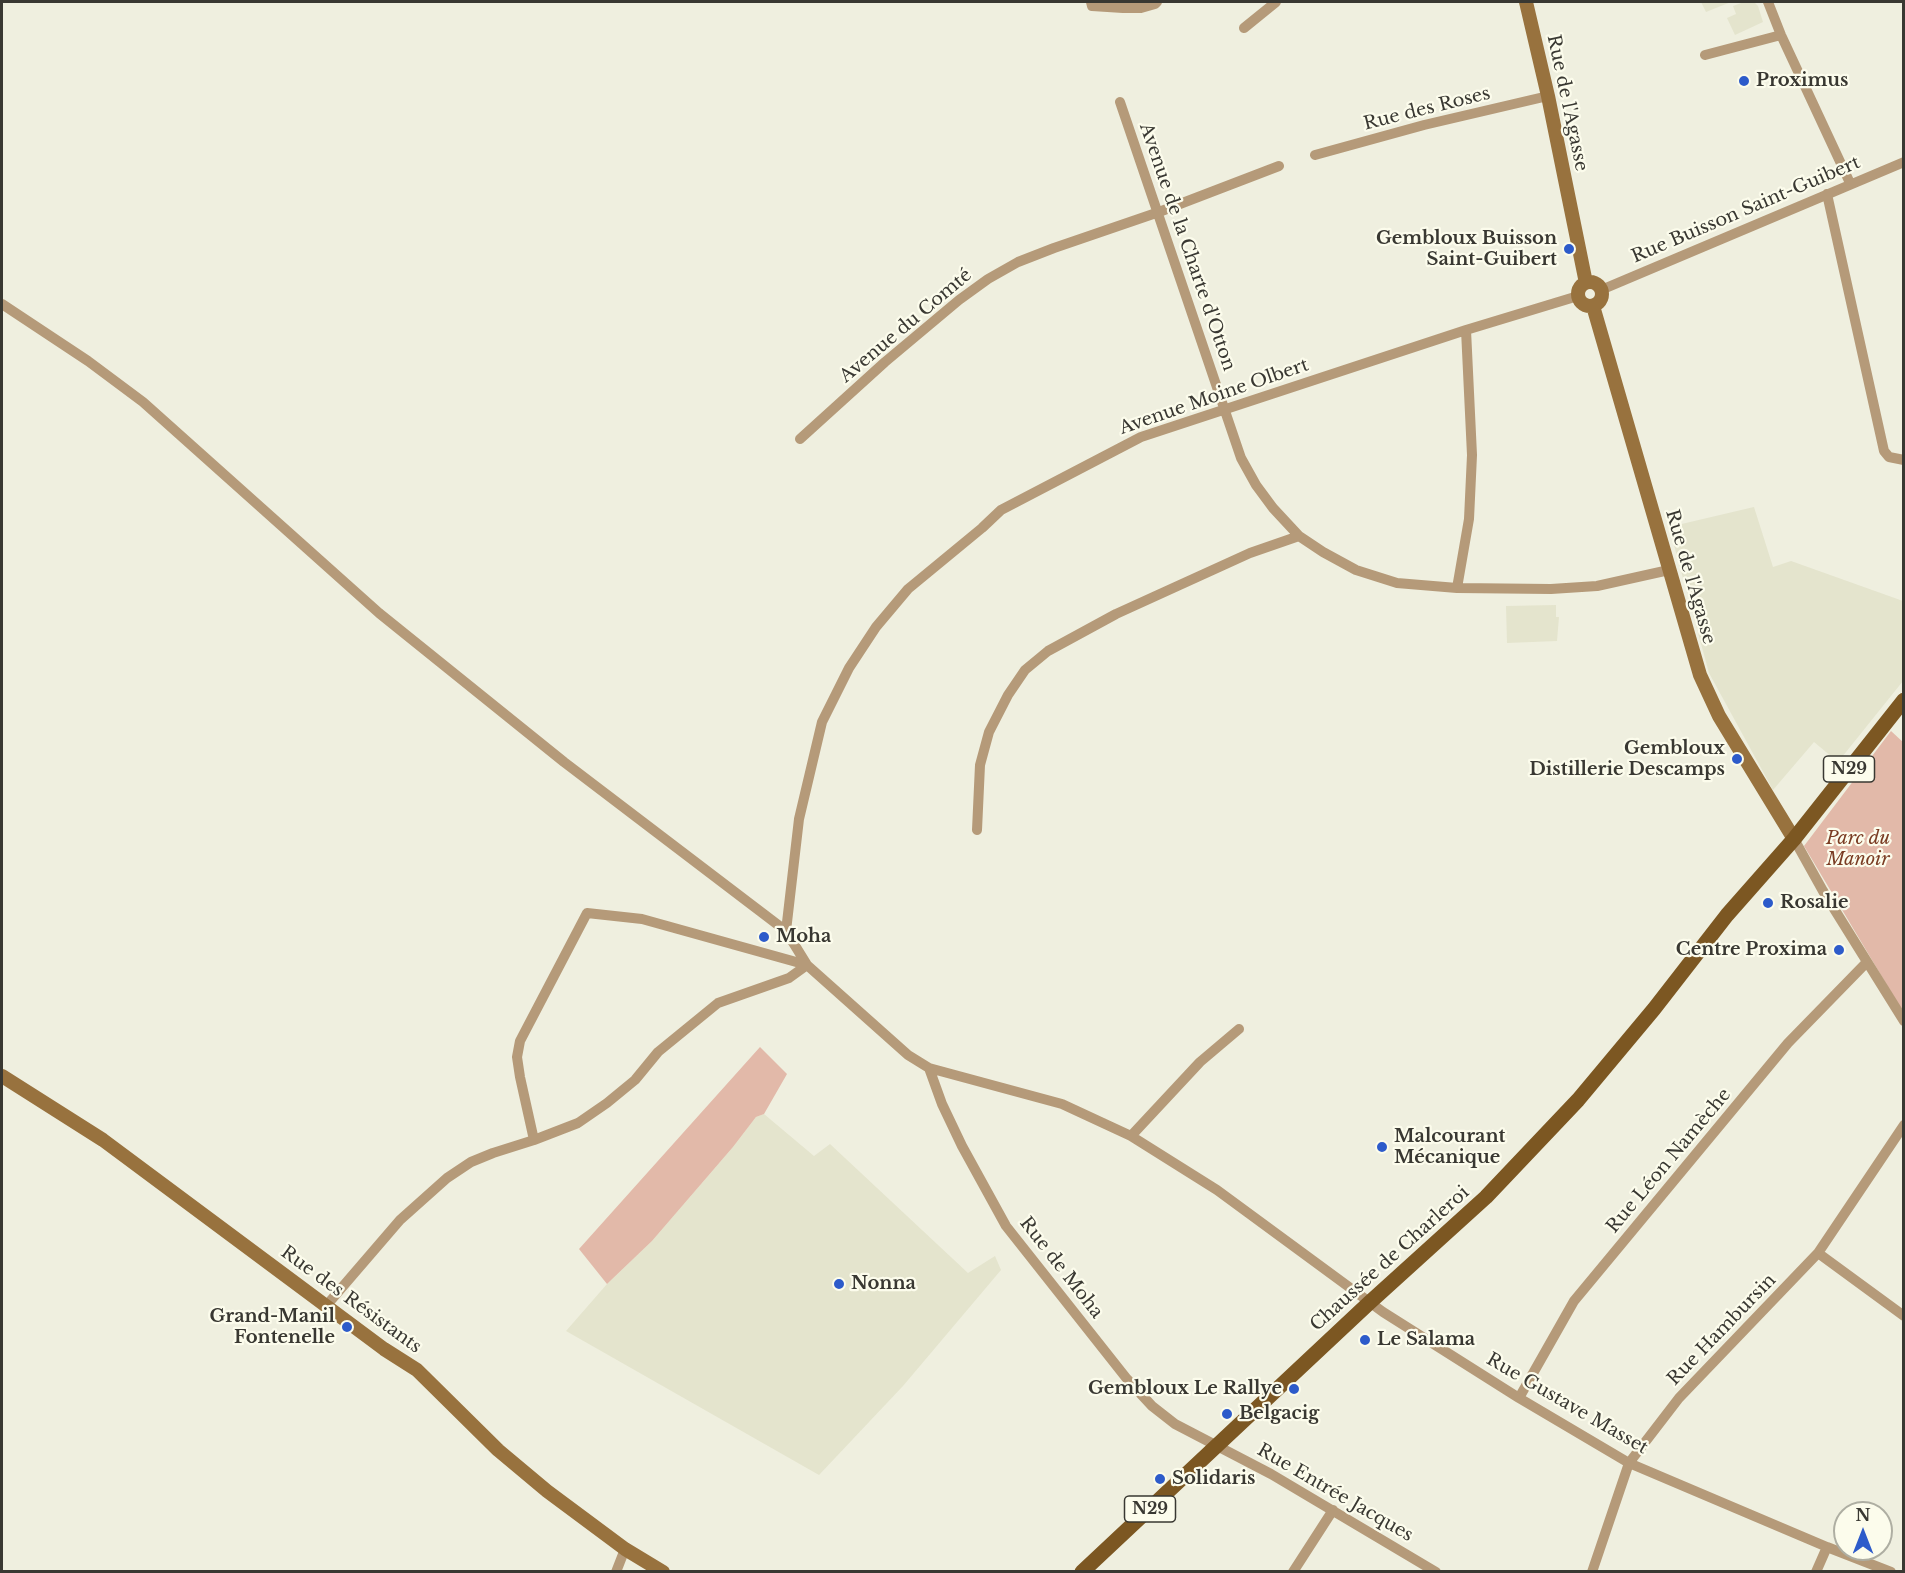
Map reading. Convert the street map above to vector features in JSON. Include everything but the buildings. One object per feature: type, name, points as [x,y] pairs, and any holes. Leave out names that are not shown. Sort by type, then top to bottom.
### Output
[{"type":"main road","name":"Chaussée de Charleroi","points":[[1082,1572],[1369,1303],[1486,1197],[1578,1100],[1654,1009],[1727,915],[1794,839],[1904,700]]},
{"type":"street","points":[[1091,2],[1092,6],[1141,8],[1157,2]]},
{"type":"street","points":[[1244,28],[1276,2]]},
{"type":"street","name":"Rue de l'Agasse","points":[[1526,2],[1548,96],[1586,283]]},
{"type":"street","points":[[1768,2],[1781,36],[1850,183]]},
{"type":"street","points":[[1705,55],[1781,36]]},
{"type":"street","name":"Rue des Roses","points":[[1315,155],[1424,125],[1548,96]]},
{"type":"street","name":"Avenue de la Charte d'Otton","points":[[1120,102],[1241,458],[1256,485],[1273,508],[1299,536],[1356,570],[1397,583],[1528,590],[1587,587],[1620,582],[1669,570]]},
{"type":"street","name":"Rue Buisson Saint-Guibert","points":[[1601,290],[1904,162]]},
{"type":"street","name":"Avenue du Comté","points":[[800,439],[893,355],[988,279],[1018,262],[1054,248],[1159,212],[1279,166]]},
{"type":"street","points":[[1827,194],[1884,451],[1888,457],[1904,460]]},
{"type":"street","points":[[1586,283],[1597,284],[1601,290],[1602,298],[1593,306],[1585,306],[1578,296],[1580,286],[1586,283]]},
{"type":"street","name":"Avenue Moine Olbert","points":[[786,931],[799,819],[822,722],[849,668],[876,627],[908,589],[1001,510],[1141,437],[1466,330],[1578,296]]},
{"type":"street","points":[[2,304],[88,361],[143,402],[379,613],[634,817],[786,931],[807,965]]},
{"type":"street","name":"Rue de l'Agasse","points":[[1593,306],[1706,692],[1744,760],[1794,839]]},
{"type":"street","points":[[1457,588],[1469,519],[1472,455],[1466,330]]},
{"type":"street","points":[[977,830],[980,765],[989,732],[1008,695],[1025,670],[1048,651],[1116,614],[1240,558],[1299,536]]},
{"type":"street","points":[[1794,839],[1904,1021]]},
{"type":"street","points":[[534,1140],[517,1057],[520,1041],[587,914],[642,919],[807,965]]},
{"type":"street","name":"Rue Léon Namèche","points":[[1519,1398],[1574,1301],[1788,1042],[1867,962]]},
{"type":"street","points":[[326,1306],[400,1220],[447,1178],[471,1162],[578,1123],[635,1080],[658,1052],[718,1003],[789,978],[807,965]]},
{"type":"street","name":"Rue Gustave Masset","points":[[807,965],[908,1055],[929,1068],[1062,1104],[1131,1136],[1217,1190],[1369,1303],[1519,1398],[1629,1462],[1890,1572]]},
{"type":"street","points":[[1131,1136],[1200,1062],[1239,1029]]},
{"type":"street","name":"Rue de Moha","points":[[929,1068],[942,1104],[962,1146],[1006,1226],[1127,1379],[1152,1406],[1175,1424],[1217,1446]]},
{"type":"street","name":"Rue des Résistants","points":[[2,1076],[103,1140],[384,1349],[417,1370],[498,1450],[547,1491],[625,1550],[663,1572]]},
{"type":"street","name":"Rue Hambursin","points":[[1592,1572],[1629,1462],[1679,1398],[1818,1253],[1904,1125]]},
{"type":"street","points":[[1818,1253],[1904,1316]]},
{"type":"street","name":"Rue Entrée Jacques","points":[[1217,1446],[1271,1474],[1433,1571]]},
{"type":"street","points":[[1293,1572],[1332,1510]]},
{"type":"street","points":[[1816,1572],[1827,1547]]},
{"type":"street","points":[[616,1572],[625,1550]]},
{"type":"shaded area","points":[[1701,2],[1731,2],[1706,12]]},
{"type":"shaded area","points":[[1744,2],[1754,2],[1758,6],[1763,22],[1735,35],[1727,18],[1736,14],[1733,6]]},
{"type":"shaded area","points":[[1754,507],[1773,567],[1791,561],[1903,601],[1903,681],[1838,762],[1814,742],[1773,790],[1709,673],[1669,527]]},
{"type":"shaded area","points":[[1556,605],[1556,617],[1559,617],[1557,641],[1507,643],[1506,606]]},
{"type":"shaded area","points":[[764,1114],[814,1156],[830,1144],[968,1273],[995,1256],[1001,1270],[903,1386],[819,1475],[566,1331],[607,1284],[652,1241],[756,1117]]},
{"type":"green space","name":"Parc du Manoir","points":[[1891,731],[1904,743],[1903,1012],[1804,846]]},
{"type":"green space","points":[[760,1047],[787,1074],[764,1114],[756,1117],[652,1241],[607,1284],[579,1249]]},
{"type":"place","name":"Proximus","points":[[1744,81]]},
{"type":"place","name":"Gembloux Buisson Saint-Guibert","points":[[1569,249]]},
{"type":"place","name":"Gembloux Distillerie Descamps","points":[[1737,759]]},
{"type":"place","name":"Rosalie","points":[[1768,903]]},
{"type":"place","name":"Moha","points":[[764,937]]},
{"type":"place","name":"Centre Proxima","points":[[1839,950]]},
{"type":"place","name":"Malcourant Mécanique","points":[[1382,1147]]},
{"type":"place","name":"Nonna","points":[[839,1284]]},
{"type":"place","name":"Grand-Manil Fontenelle","points":[[347,1327]]},
{"type":"place","name":"Le Salama","points":[[1365,1340]]},
{"type":"place","name":"Gembloux Le Rallye","points":[[1294,1389]]},
{"type":"place","name":"Belgacig","points":[[1227,1414]]},
{"type":"place","name":"Solidaris","points":[[1160,1479]]}]
